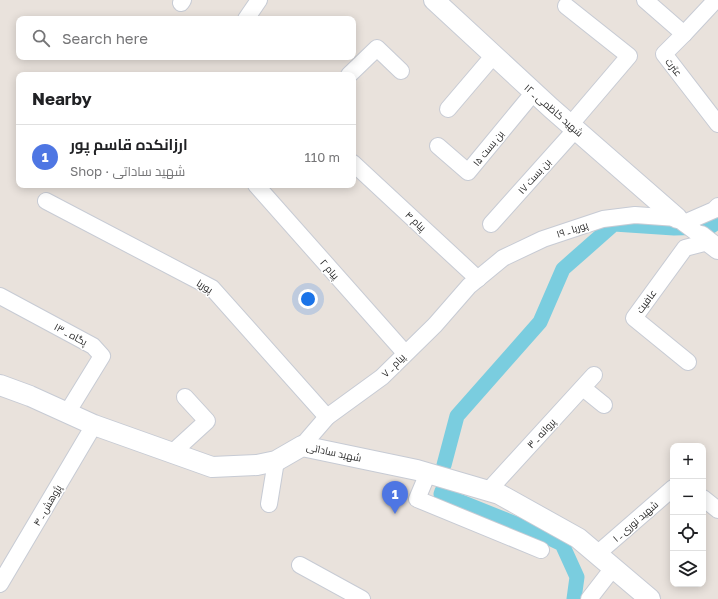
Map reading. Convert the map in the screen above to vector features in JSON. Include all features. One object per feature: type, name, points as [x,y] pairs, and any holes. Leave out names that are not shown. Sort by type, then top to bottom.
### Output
[{"type":"street","points":[[248,16],[259,0]]},
{"type":"street","points":[[645,0],[684,34],[713,3]]},
{"type":"street","name":"شهید کاظمی ـ ۱۲","points":[[444,3],[494,55],[534,92],[680,221]]},
{"type":"street","name":"بن بست ۱۷","points":[[491,224],[574,127],[629,56],[566,6]]},
{"type":"street","name":"عترت","points":[[684,34],[664,54],[718,124]]},
{"type":"street","points":[[352,72],[377,48],[401,71]]},
{"type":"street","points":[[448,109],[494,55]]},
{"type":"street","name":"بن بست ۱۵","points":[[438,146],[468,172],[534,92]]},
{"type":"street","name":"پیام ۴","points":[[356,166],[478,279]]},
{"type":"street","name":"پیام ۲","points":[[259,188],[405,353]]},
{"type":"street","name":"پوریا","points":[[46,201],[212,288],[327,417]]},
{"type":"street","points":[[680,221],[714,210],[718,206]]},
{"type":"street","name":"پوریا ـ ۱۹","points":[[478,279],[503,258],[543,239],[603,219],[635,215],[680,221]]},
{"type":"street","points":[[680,221],[709,242]]},
{"type":"street","name":"عافیت","points":[[688,362],[634,318],[685,248],[709,242]]},
{"type":"street","name":"پیام ـ ۷","points":[[302,446],[327,417],[382,377],[405,353],[435,326],[469,286],[478,279]]},
{"type":"street","name":"پگاه ـ ۱۳","points":[[0,296],[93,346],[102,356],[67,413]]},
{"type":"street","name":"پروانه ـ ۳","points":[[488,491],[594,375]]},
{"type":"street","name":"شهید ساداتی","points":[[0,385],[30,396],[94,425],[212,467],[258,466],[276,461],[302,446],[428,473],[499,494],[578,538],[650,599]]},
{"type":"street","points":[[582,388],[604,405]]},
{"type":"street","points":[[172,453],[207,421],[185,397]]},
{"type":"street","name":"پژوهش ـ ۴","points":[[0,584],[94,425]]},
{"type":"street","points":[[269,504],[276,461]]},
{"type":"street","points":[[428,473],[417,499],[541,550]]},
{"type":"street","name":"شهید نوری ـ ۱","points":[[597,554],[670,491]]},
{"type":"street","points":[[706,500],[718,510]]},
{"type":"street","points":[[300,565],[362,599]]},
{"type":"street","points":[[589,599],[614,568]]},
{"type":"waterway","points":[[444,465],[457,416],[540,322],[563,269],[614,224],[674,228],[710,227],[718,221]]},
{"type":"waterway","points":[[442,491],[441,494],[541,534],[562,544],[577,577],[574,599]]},
{"type":"place","name":"ارزانکده قاسم پور","points":[[395,514]]}]
